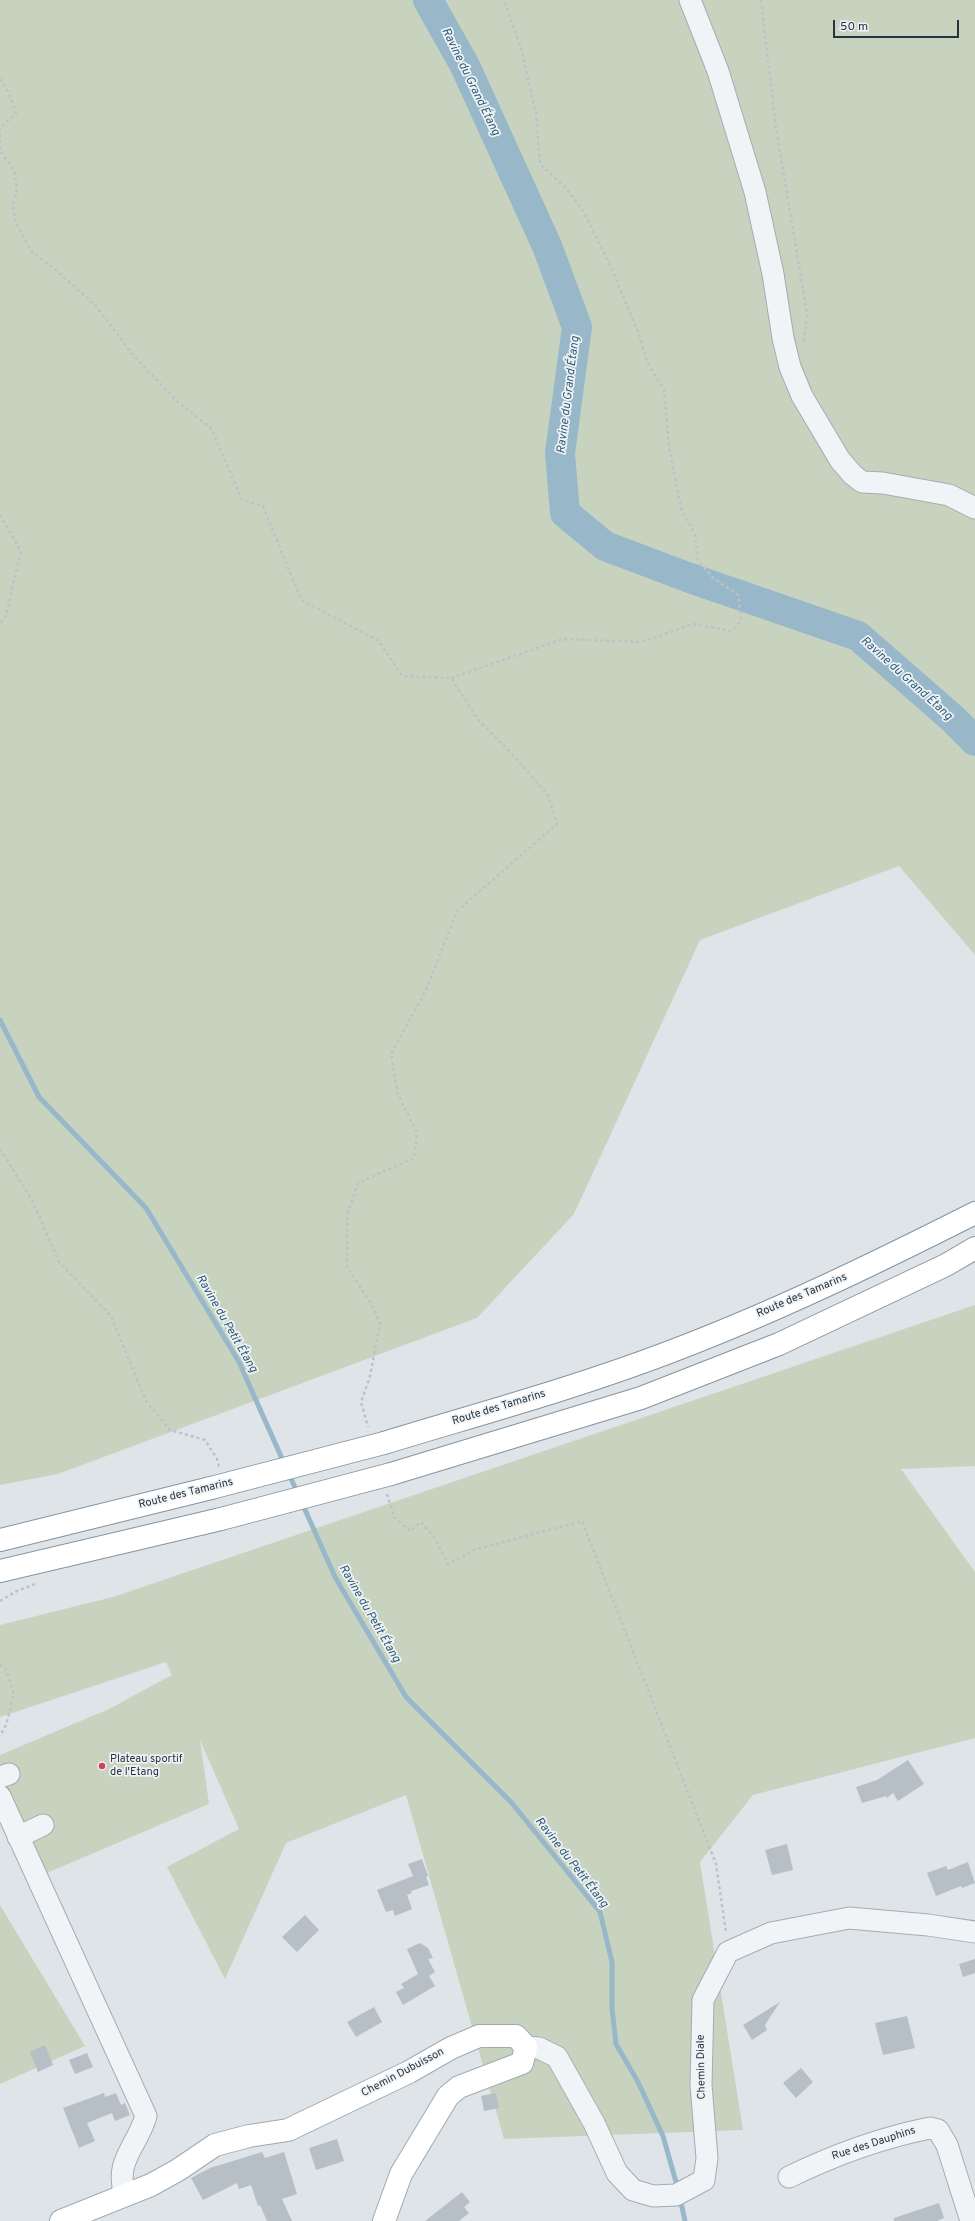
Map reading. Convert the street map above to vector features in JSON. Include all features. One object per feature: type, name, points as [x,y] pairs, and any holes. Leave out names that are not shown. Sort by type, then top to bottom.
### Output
[{"type":"main road","name":"Route des Tamarins","points":[[0,1540],[377,1437],[523,1401],[667,1354],[830,1285],[975,1213]]},
{"type":"main road","points":[[0,1571],[388,1481],[648,1395],[779,1344],[946,1265],[975,1248]]},
{"type":"main road","name":"Chemin Dubuisson","points":[[62,2221],[125,2195],[178,2170],[215,2145],[249,2136],[288,2130],[409,2072],[451,2048],[479,2036],[516,2036],[526,2047]]},
{"type":"main road","points":[[384,2221],[401,2174],[448,2096],[459,2087],[522,2063],[526,2047]]},
{"type":"street","points":[[690,0],[718,71],[755,192],[790,367],[802,396],[840,460],[852,475],[862,482],[883,482],[949,494],[975,508]]},
{"type":"street","points":[[0,1796],[146,2116],[141,2132],[126,2155],[121,2181],[125,2195]]},
{"type":"street","points":[[18,1837],[43,1825]]},
{"type":"street","points":[[728,1952],[771,1933],[849,1918],[928,1925],[975,1932]]},
{"type":"street","name":"Chemin Diale","points":[[526,2047],[539,2048],[557,2057],[594,2123],[617,2173],[633,2190],[653,2196],[676,2195],[704,2180],[707,2158],[701,2085],[702,2000],[728,1952]]},
{"type":"street","name":"Rue des Dauphins","points":[[789,2177],[856,2148],[930,2128],[938,2130],[947,2145],[970,2221]]},
{"type":"path","points":[[0,79],[9,93],[16,113],[0,128],[0,151],[14,170],[16,190],[13,205],[15,221],[31,251],[58,272],[96,306],[133,355],[180,404],[211,428],[242,500],[263,506],[301,600],[379,641],[402,676],[451,678],[563,639],[642,642],[693,624],[732,630],[742,620],[738,595],[712,577],[698,561],[695,534],[681,509],[669,446],[664,390],[648,364],[639,334],[610,265],[584,212],[566,188],[540,164],[536,114],[521,48],[504,0]]},
{"type":"path","points":[[761,0],[775,121],[807,314],[804,341],[790,367]]},
{"type":"path","points":[[0,515],[21,551],[6,616],[0,624]]},
{"type":"path","points":[[377,1437],[361,1402],[370,1376],[380,1323],[372,1305],[347,1267],[347,1216],[358,1183],[414,1158],[417,1133],[398,1095],[391,1054],[426,990],[457,911],[557,824],[548,795],[512,754],[479,721],[451,678]]},
{"type":"path","points":[[0,1149],[32,1200],[59,1262],[111,1316],[146,1400],[170,1430],[205,1440],[217,1459],[216,1481]]},
{"type":"path","points":[[388,1481],[394,1517],[410,1531],[421,1522],[435,1538],[448,1564],[474,1550],[582,1521],[716,1864],[728,1952]]},
{"type":"path","points":[[0,1601],[17,1591],[46,1582]]},
{"type":"path","points":[[0,1665],[5,1667],[14,1694],[6,1725],[0,1736]]},
{"type":"green space","points":[[0,0],[975,0],[975,955],[899,866],[700,940],[574,1214],[477,1318],[58,1474],[0,1485]]},
{"type":"green space","points":[[975,1305],[975,1466],[901,1469],[975,1572],[975,1738],[753,1795],[700,1862],[743,2130],[504,2139],[406,1795],[286,1843],[225,1979],[167,1867],[239,1829],[200,1740],[209,1804],[42,1875],[0,1777],[0,1755],[109,1709],[172,1675],[166,1662],[0,1717],[0,1625],[113,1597]]},
{"type":"green space","points":[[0,1905],[85,2046],[0,2084]]},
{"type":"building","points":[[908,1760],[924,1784],[898,1801],[893,1793],[887,1798],[886,1796],[862,1803],[856,1787],[877,1780]]},
{"type":"building","points":[[787,1844],[793,1870],[772,1875],[765,1850]]},
{"type":"building","points":[[422,1859],[428,1876],[426,1877],[429,1885],[411,1891],[412,1893],[407,1895],[412,1909],[395,1916],[393,1910],[386,1912],[377,1890],[413,1876],[408,1864]]},
{"type":"building","points":[[968,1862],[975,1883],[962,1888],[961,1886],[936,1896],[927,1873],[946,1866],[948,1870]]},
{"type":"building","points":[[305,1915],[319,1930],[297,1952],[282,1937]]},
{"type":"building","points":[[420,1943],[428,1948],[433,1958],[428,1959],[435,1972],[429,1976],[435,1986],[403,2005],[396,1992],[404,1988],[401,1984],[418,1974],[407,1949]]},
{"type":"building","points":[[975,1959],[975,1973],[963,1977],[959,1964]]},
{"type":"building","points":[[780,2002],[765,2025],[767,2030],[752,2040],[743,2025]]},
{"type":"building","points":[[374,2007],[382,2022],[356,2037],[347,2022]]},
{"type":"building","points":[[907,2016],[915,2048],[883,2055],[875,2023]]},
{"type":"building","points":[[45,2045],[53,2065],[38,2072],[30,2052]]},
{"type":"building","points":[[87,2053],[93,2067],[75,2074],[69,2060]]},
{"type":"building","points":[[801,2068],[813,2082],[796,2098],[783,2083]]},
{"type":"building","points":[[104,2093],[105,2097],[116,2093],[121,2105],[125,2103],[130,2115],[115,2121],[112,2113],[87,2123],[95,2141],[79,2148],[63,2108]]},
{"type":"building","points":[[496,2093],[499,2108],[484,2111],[481,2096]]},
{"type":"building","points":[[337,2139],[344,2161],[316,2170],[309,2148]]},
{"type":"building","points":[[262,2152],[265,2158],[284,2152],[297,2194],[282,2199],[292,2221],[267,2221],[260,2205],[258,2206],[251,2185],[239,2189],[237,2183],[203,2200],[191,2178],[210,2168]]},
{"type":"building","points":[[462,2192],[470,2202],[464,2207],[469,2213],[459,2221],[425,2221]]},
{"type":"building","points":[[939,2203],[944,2218],[937,2221],[894,2221],[894,2218]]},
{"type":"waterway","name":"Ravine du Grand Étang","points":[[428,0],[465,66],[547,246],[577,327],[560,453],[565,513],[605,546],[687,577],[858,636],[952,718],[975,741]]},
{"type":"waterway","name":"Ravine du Petit Étang","points":[[0,1020],[39,1097],[146,1208],[239,1362],[284,1463]]},
{"type":"waterway","name":"Ravine du Petit Étang","points":[[288,1472],[298,1494]]},
{"type":"waterway","name":"Ravine du Petit Étang","points":[[302,1503],[335,1577],[406,1697],[511,1802],[600,1912],[612,1962],[612,2008],[616,2044],[638,2082],[663,2136],[678,2189]]},
{"type":"waterway","name":"Ravine du Petit Étang","points":[[680,2198],[685,2221]]},
{"type":"place","name":"Plateau sportif de l'Etang","points":[[102,1766]]}]
